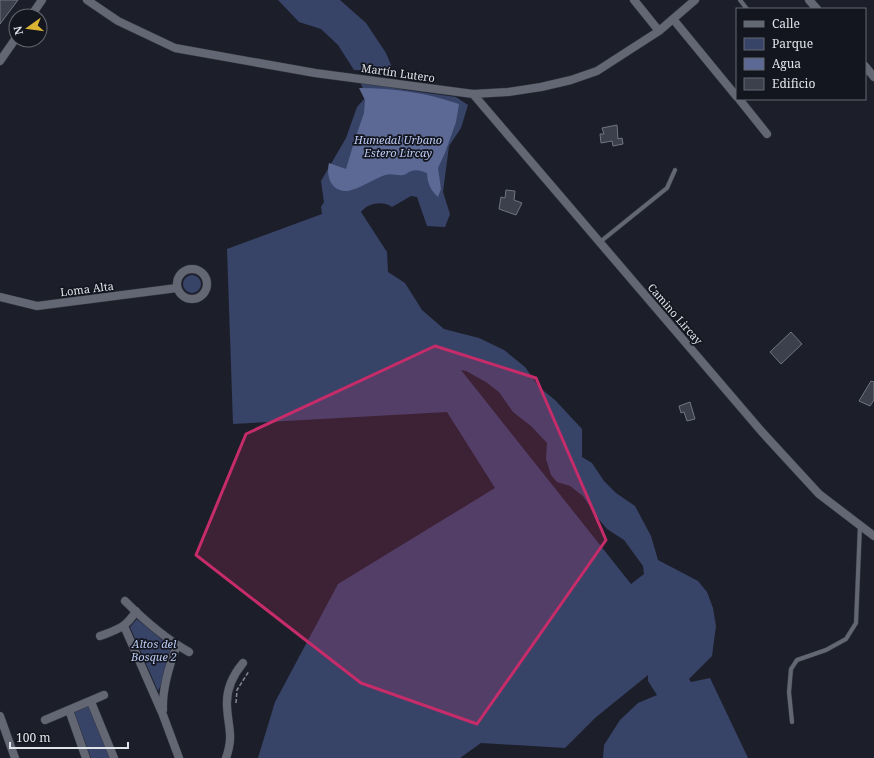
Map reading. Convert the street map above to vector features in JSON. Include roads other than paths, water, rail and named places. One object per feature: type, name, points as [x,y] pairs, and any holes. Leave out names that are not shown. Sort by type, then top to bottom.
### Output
[{"type":"street","name":"Martín Lutero","points":[[87,0],[118,21],[175,48],[314,73],[473,94],[524,90],[557,84],[597,71],[659,31],[695,0]]},
{"type":"street","points":[[634,0],[659,31]]},
{"type":"street","points":[[809,0],[816,8]]},
{"type":"street","points":[[673,19],[736,96]]},
{"type":"street","points":[[0,61],[9,48]]},
{"type":"street","points":[[866,67],[874,77]]},
{"type":"street","name":"Camino Lircay","points":[[473,94],[759,428],[813,488],[874,536]]},
{"type":"street","points":[[740,100],[768,134]]},
{"type":"street","name":"Loma Alta","points":[[0,297],[37,306],[177,288]]},
{"type":"street","points":[[125,601],[177,645],[189,652]]},
{"type":"street","points":[[100,636],[124,626],[132,618],[136,611]]},
{"type":"street","points":[[124,626],[163,715],[179,758]]},
{"type":"street","points":[[163,715],[165,685],[177,645]]},
{"type":"street","points":[[226,758],[231,733],[227,706],[228,694],[232,680],[243,663]]},
{"type":"street","points":[[44,720],[91,702],[104,695]]},
{"type":"street","points":[[91,702],[114,758]]},
{"type":"street","points":[[69,710],[86,758]]},
{"type":"street","points":[[0,716],[15,758]]},
{"type":"lane","points":[[740,0],[746,8]]},
{"type":"lane","points":[[600,243],[667,188],[674,170]]},
{"type":"lane","points":[[792,722],[789,692],[791,669],[797,660],[826,650],[846,639],[856,623],[860,525]]},
{"type":"water","points":[[359,88],[410,92],[459,104],[456,122],[438,168],[441,189],[438,197],[430,186],[427,173],[418,170],[413,170],[404,175],[385,175],[349,191],[336,188],[330,181],[328,172],[329,163],[346,169],[364,113],[365,100]]},
{"type":"park label","name":"Humedal Urbano Estero Lircay","points":[[398,146]]},
{"type":"park label","name":"Altos del Bosque 2","points":[[154,650]]}]
